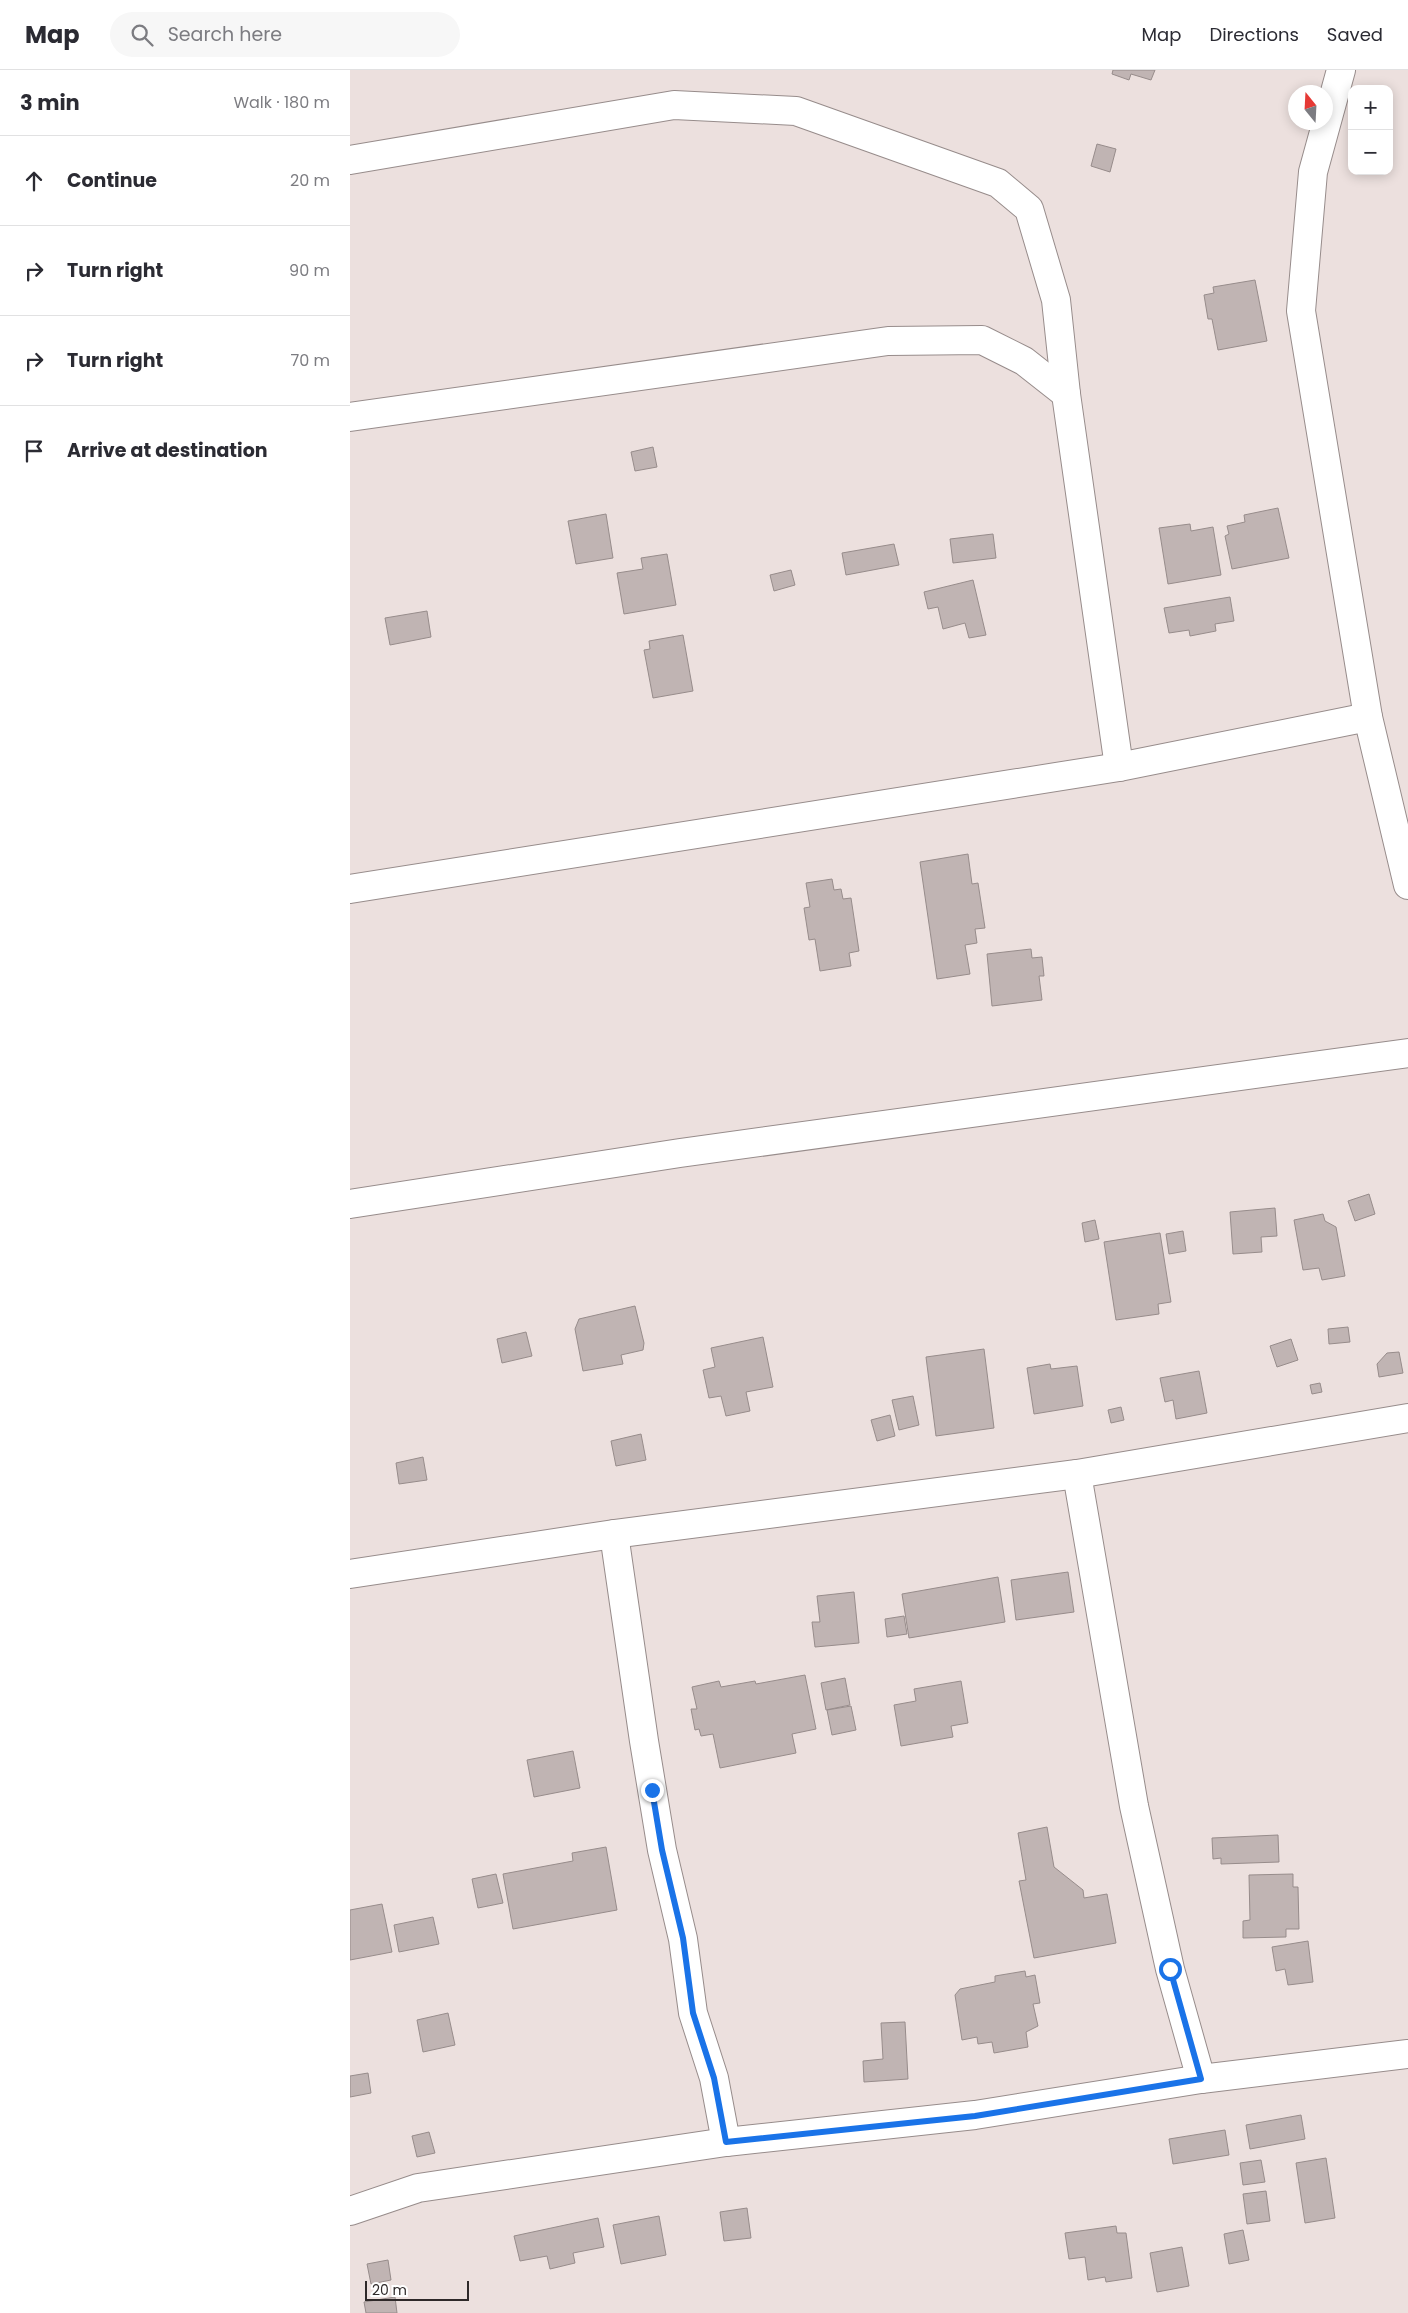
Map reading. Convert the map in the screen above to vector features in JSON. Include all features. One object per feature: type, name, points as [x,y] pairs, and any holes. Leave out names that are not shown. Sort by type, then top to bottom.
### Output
[{"type":"street","points":[[1341,70],[1313,172],[1301,312],[1368,717],[1407,874]]},
{"type":"street","points":[[350,160],[674,106],[796,111],[998,183],[1029,209],[1056,300],[1066,394],[1118,767]]},
{"type":"street","points":[[350,417],[888,341],[982,340],[1024,361],[1066,394]]},
{"type":"street","points":[[350,888],[1118,767],[1368,717]]},
{"type":"street","points":[[350,1204],[680,1153],[1408,1053]]},
{"type":"street","points":[[350,1574],[614,1534],[1077,1474],[1408,1418]]},
{"type":"street","points":[[1077,1474],[1136,1815],[1170,1969],[1201,2079]]},
{"type":"street","points":[[614,1534],[662,1850],[683,1938],[693,2013],[714,2078],[726,2142]]},
{"type":"street","points":[[350,2211],[418,2188],[726,2142],[975,2116],[1201,2079],[1408,2054]]},
{"type":"building","points":[[1113,70],[1155,70],[1151,80],[1131,74],[1129,80],[1112,74]]},
{"type":"building","points":[[1097,144],[1116,149],[1110,172],[1091,166]]},
{"type":"building","points":[[1255,280],[1267,341],[1218,350],[1212,319],[1208,319],[1204,295],[1214,293],[1213,287]]},
{"type":"building","points":[[653,447],[657,467],[635,471],[631,452]]},
{"type":"building","points":[[1278,508],[1289,558],[1232,569],[1225,536],[1229,534],[1227,526],[1245,522],[1244,515]]},
{"type":"building","points":[[606,514],[613,558],[576,564],[568,521]]},
{"type":"building","points":[[1190,524],[1191,531],[1213,527],[1221,575],[1168,584],[1159,528]]},
{"type":"building","points":[[993,534],[996,558],[953,563],[950,539]]},
{"type":"building","points":[[894,544],[899,565],[846,575],[842,553]]},
{"type":"building","points":[[667,554],[676,605],[624,614],[617,573],[643,569],[641,558]]},
{"type":"building","points":[[791,570],[795,585],[774,591],[770,575]]},
{"type":"building","points":[[973,580],[986,635],[969,638],[965,623],[943,629],[938,607],[928,609],[924,592]]},
{"type":"building","points":[[1230,597],[1234,621],[1215,624],[1216,631],[1190,636],[1189,630],[1169,633],[1164,608]]},
{"type":"building","points":[[427,611],[431,637],[390,645],[385,618]]},
{"type":"building","points":[[683,635],[693,691],[653,698],[644,650],[650,649],[649,641]]},
{"type":"building","points":[[968,854],[972,884],[978,883],[985,928],[975,929],[977,943],[965,945],[970,974],[937,979],[920,862]]},
{"type":"building","points":[[832,879],[834,890],[841,889],[843,899],[851,898],[859,951],[849,953],[851,966],[820,971],[815,939],[809,940],[804,908],[810,907],[806,883]]},
{"type":"building","points":[[1031,949],[1032,958],[1042,957],[1044,976],[1039,976],[1042,1000],[992,1006],[987,954]]},
{"type":"building","points":[[1369,1194],[1375,1214],[1355,1221],[1348,1201]]},
{"type":"building","points":[[1275,1208],[1277,1236],[1261,1237],[1262,1252],[1233,1254],[1230,1212]]},
{"type":"building","points":[[1323,1214],[1325,1221],[1336,1227],[1345,1276],[1322,1280],[1319,1268],[1303,1270],[1294,1220]]},
{"type":"building","points":[[1095,1220],[1099,1239],[1085,1242],[1082,1223]]},
{"type":"building","points":[[1183,1231],[1186,1251],[1169,1254],[1166,1234]]},
{"type":"building","points":[[1160,1233],[1171,1302],[1158,1304],[1159,1314],[1116,1320],[1104,1242]]},
{"type":"building","points":[[635,1306],[644,1343],[643,1350],[621,1355],[623,1364],[583,1371],[575,1329],[579,1319]]},
{"type":"building","points":[[1348,1327],[1350,1342],[1329,1344],[1328,1329]]},
{"type":"building","points":[[526,1332],[532,1356],[502,1363],[497,1339]]},
{"type":"building","points":[[763,1337],[773,1387],[746,1392],[750,1411],[726,1416],[721,1396],[709,1398],[703,1370],[715,1367],[711,1348]]},
{"type":"building","points":[[1291,1339],[1298,1360],[1277,1367],[1270,1346]]},
{"type":"building","points":[[984,1349],[994,1428],[936,1436],[926,1357]]},
{"type":"building","points":[[1399,1352],[1403,1373],[1379,1377],[1377,1364],[1387,1353]]},
{"type":"building","points":[[1050,1364],[1051,1369],[1077,1366],[1083,1406],[1034,1414],[1027,1368]]},
{"type":"building","points":[[1199,1371],[1207,1413],[1176,1419],[1173,1400],[1165,1402],[1160,1378]]},
{"type":"building","points":[[1320,1383],[1322,1392],[1312,1394],[1310,1385]]},
{"type":"building","points":[[913,1396],[919,1425],[899,1430],[892,1400]]},
{"type":"building","points":[[1121,1407],[1124,1420],[1111,1423],[1108,1410]]},
{"type":"building","points":[[890,1415],[895,1436],[877,1441],[871,1420]]},
{"type":"building","points":[[641,1434],[646,1460],[616,1466],[611,1441]]},
{"type":"building","points":[[423,1457],[427,1480],[399,1484],[396,1463]]},
{"type":"building","points":[[1068,1572],[1074,1612],[1016,1620],[1011,1580]]},
{"type":"building","points":[[998,1577],[1005,1622],[909,1638],[902,1594]]},
{"type":"building","points":[[854,1592],[859,1643],[815,1647],[812,1622],[820,1622],[817,1596]]},
{"type":"building","points":[[904,1616],[907,1634],[887,1637],[885,1619]]},
{"type":"building","points":[[805,1675],[816,1729],[792,1734],[796,1753],[720,1768],[713,1734],[701,1736],[699,1729],[695,1730],[691,1709],[697,1709],[692,1687],[719,1681],[721,1687],[755,1681],[756,1684]]},
{"type":"building","points":[[845,1678],[850,1705],[826,1710],[821,1683]]},
{"type":"building","points":[[961,1681],[968,1723],[951,1726],[953,1737],[901,1746],[894,1705],[916,1701],[914,1689]]},
{"type":"building","points":[[851,1706],[856,1730],[832,1735],[827,1710]]},
{"type":"building","points":[[573,1751],[580,1788],[534,1797],[527,1760]]},
{"type":"building","points":[[1047,1827],[1054,1867],[1083,1890],[1084,1898],[1107,1894],[1116,1943],[1034,1958],[1019,1881],[1026,1880],[1018,1833]]},
{"type":"building","points":[[1278,1835],[1279,1862],[1221,1864],[1221,1858],[1213,1859],[1212,1838]]},
{"type":"building","points":[[606,1847],[617,1910],[513,1929],[503,1874],[573,1861],[572,1853]]},
{"type":"building","points":[[496,1874],[503,1903],[478,1908],[472,1879]]},
{"type":"building","points":[[1293,1874],[1293,1887],[1298,1887],[1299,1929],[1286,1929],[1286,1937],[1243,1938],[1243,1921],[1250,1920],[1249,1875]]},
{"type":"building","points":[[382,1904],[392,1952],[350,1960],[350,1910]]},
{"type":"building","points":[[433,1917],[439,1944],[399,1952],[394,1925]]},
{"type":"building","points":[[1308,1941],[1313,1982],[1288,1985],[1285,1969],[1276,1971],[1272,1947]]},
{"type":"building","points":[[1025,1971],[1026,1977],[1035,1975],[1040,2003],[1033,2004],[1038,2026],[1026,2032],[1028,2047],[994,2053],[992,2042],[978,2044],[977,2037],[962,2040],[955,1995],[960,1989],[995,1982],[995,1976]]},
{"type":"building","points":[[448,2013],[455,2045],[423,2052],[417,2020]]},
{"type":"building","points":[[905,2022],[908,2079],[864,2082],[863,2061],[883,2059],[881,2023]]},
{"type":"building","points":[[368,2073],[371,2093],[350,2097],[350,2076]]},
{"type":"building","points":[[1301,2115],[1305,2139],[1250,2149],[1246,2125]]},
{"type":"building","points":[[1225,2130],[1229,2155],[1173,2164],[1169,2139]]},
{"type":"building","points":[[429,2132],[435,2153],[417,2157],[412,2136]]},
{"type":"building","points":[[1326,2158],[1335,2218],[1305,2223],[1296,2163]]},
{"type":"building","points":[[1261,2160],[1265,2182],[1243,2185],[1240,2163]]},
{"type":"building","points":[[1266,2191],[1270,2221],[1247,2224],[1243,2194]]},
{"type":"building","points":[[747,2208],[751,2238],[724,2241],[720,2212]]},
{"type":"building","points":[[659,2216],[666,2255],[621,2264],[613,2225]]},
{"type":"building","points":[[598,2218],[604,2247],[573,2253],[575,2263],[550,2269],[547,2256],[520,2261],[514,2236]]},
{"type":"building","points":[[1116,2226],[1117,2233],[1126,2233],[1132,2278],[1106,2282],[1105,2277],[1088,2280],[1085,2257],[1069,2259],[1065,2233]]},
{"type":"building","points":[[1243,2230],[1249,2260],[1229,2264],[1224,2234]]},
{"type":"building","points":[[1182,2247],[1189,2286],[1157,2292],[1150,2253]]},
{"type":"building","points":[[388,2260],[391,2280],[371,2284],[367,2264]]},
{"type":"building","points":[[395,2297],[397,2313],[366,2313],[364,2302]]},
{"type":"route","points":[[652,1790],[662,1850],[683,1938],[693,2013],[714,2078],[726,2142],[975,2116],[1201,2079],[1170,1969]]}]
